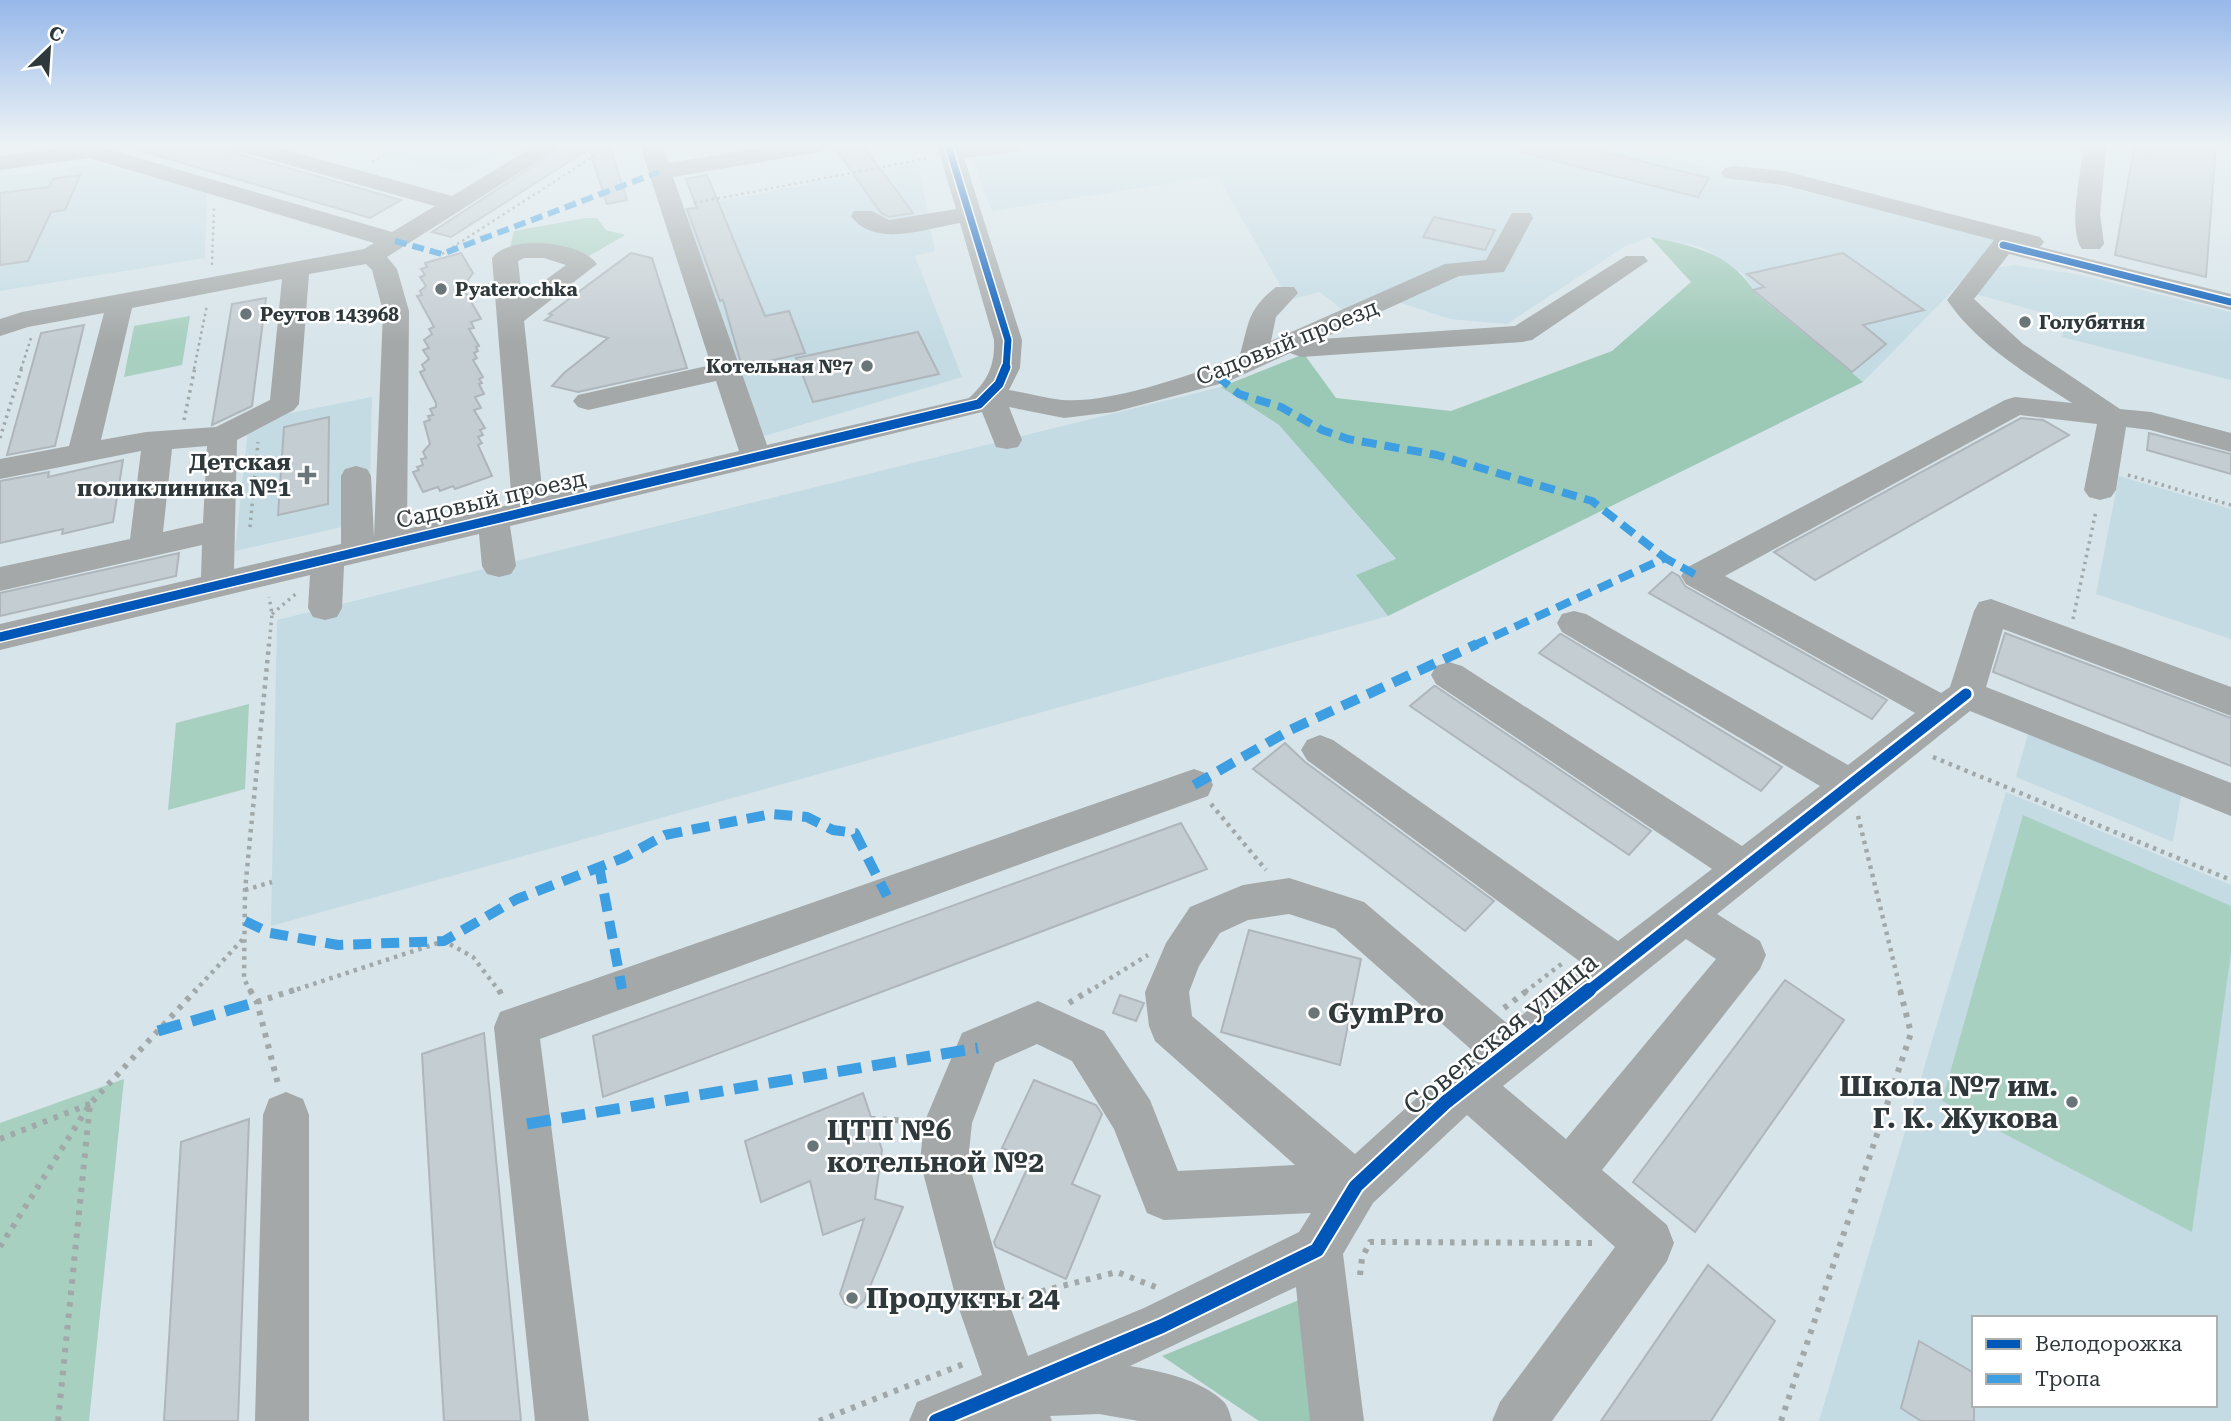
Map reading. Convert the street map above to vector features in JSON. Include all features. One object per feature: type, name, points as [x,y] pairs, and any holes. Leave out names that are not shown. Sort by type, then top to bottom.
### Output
[{"type":"street","points":[[280,211],[383,248]]},
{"type":"street","points":[[0,328],[38,317],[296,271],[383,248],[443,211]]},
{"type":"street","points":[[672,211],[726,370],[752,423],[756,458]]},
{"type":"street","points":[[1918,211],[2009,234],[2135,278]]},
{"type":"street","points":[[2088,211],[2091,244]]},
{"type":"street","points":[[863,216],[886,228],[970,214],[1008,340],[1010,361],[1003,378],[990,396],[1007,440]]},
{"type":"street","name":"Садовый проезд","points":[[0,637],[962,410],[990,396],[1064,409],[1115,403],[1217,376],[1454,269],[1495,267],[1521,218]]},
{"type":"street","points":[[2113,417],[2016,354],[1980,323],[1960,300],[2003,245],[2231,302]]},
{"type":"street","points":[[383,248],[384,269],[396,311],[390,545]]},
{"type":"street","points":[[1285,293],[1272,302],[1259,319],[1264,356],[1522,334],[1634,261]]},
{"type":"street","points":[[0,469],[83,452],[169,439],[222,436],[284,404],[296,271]]},
{"type":"street","points":[[83,452],[120,302]]},
{"type":"street","points":[[510,318],[529,512]]},
{"type":"street","points":[[588,401],[726,370]]},
{"type":"street","points":[[2113,417],[2015,406],[1698,576],[1955,703],[2053,731],[2231,800]]},
{"type":"street","points":[[2102,479],[2113,417]]},
{"type":"street","points":[[217,586],[234,533],[222,436]]},
{"type":"street","points":[[145,547],[169,439]]},
{"type":"street","points":[[325,608],[343,556],[356,476]]},
{"type":"street","points":[[493,520],[499,566]]},
{"type":"street","points":[[0,579],[145,547],[234,533]]},
{"type":"street","points":[[1955,703],[1991,611],[2231,702]]},
{"type":"street","points":[[1574,623],[1850,785]]},
{"type":"street","points":[[1450,675],[1744,869]]},
{"type":"street","name":"Советская улица","points":[[1317,1250],[1356,1186],[1467,1085],[1955,703]]},
{"type":"street","points":[[1320,750],[1619,966]]},
{"type":"street","points":[[562,1421],[516,1027],[1194,785]]},
{"type":"street","points":[[1356,1186],[1171,1026],[1167,992],[1181,957],[1205,920],[1242,903],[1289,896],[1349,915],[1508,1053]]},
{"type":"street","points":[[1569,1174],[1745,955],[1685,915]]},
{"type":"street","points":[[1005,1367],[944,1161],[948,1122],[978,1048],[1038,1022],[1088,1046],[1133,1116],[1164,1196],[1356,1186]]},
{"type":"street","points":[[1467,1085],[1649,1243],[1519,1421]]},
{"type":"street","points":[[282,1421],[286,1115]]},
{"type":"street","points":[[936,1421],[1005,1367],[1162,1326],[1317,1250],[1337,1421]]},
{"type":"street","points":[[1005,1367],[1167,1399],[1205,1421]]},
{"type":"lane","points":[[2113,417],[2151,421],[2231,443]]},
{"type":"path","points":[[169,439],[211,286],[214,211]]},
{"type":"path","points":[[442,254],[508,211]]},
{"type":"path","points":[[0,438],[38,317]]},
{"type":"path","points":[[234,533],[258,435]]},
{"type":"path","points":[[2069,640],[2102,479],[2231,505]]},
{"type":"path","points":[[272,614],[245,890],[244,979],[257,1002],[286,1115]]},
{"type":"path","points":[[1903,744],[2231,880]]},
{"type":"path","points":[[1194,785],[1289,896]]},
{"type":"path","points":[[1781,1421],[1911,1033],[1850,785]]},
{"type":"path","points":[[245,890],[272,882]]},
{"type":"path","points":[[0,1247],[90,1104],[244,938]]},
{"type":"path","points":[[257,1002],[444,941],[463,949],[482,963],[516,1027]]},
{"type":"path","points":[[1038,1022],[1158,949]]},
{"type":"path","points":[[0,1139],[90,1104]]},
{"type":"path","points":[[58,1421],[90,1104]]},
{"type":"path","points":[[1370,1242],[1649,1243]]},
{"type":"path","points":[[819,1421],[1005,1367],[1118,1272],[1163,1289]]},
{"type":"shaded area","points":[[0,211],[206,211],[205,258],[0,291]]},
{"type":"shaded area","points":[[681,211],[927,211],[935,251],[915,256],[962,377],[764,436]]},
{"type":"shaded area","points":[[1238,211],[1885,211],[2002,240],[1863,382],[1756,294],[1744,275],[1701,247],[1650,237],[1624,247],[1507,324],[1450,319],[1380,296],[1344,311],[1320,292],[1289,300]]},
{"type":"shaded area","points":[[2013,265],[2081,275],[2231,312],[2231,380],[2062,337],[2066,319],[1975,294],[1994,269]]},
{"type":"shaded area","points":[[1221,387],[1279,425],[1396,560],[1356,575],[1388,616],[271,926],[277,620]]},
{"type":"shaded area","name":"Детская поликлиника №1","points":[[372,397],[369,521],[235,551],[248,429],[280,415]]},
{"type":"shaded area","points":[[2119,476],[2231,509],[2231,639],[2096,594]]},
{"type":"shaded area","points":[[2031,723],[2183,785],[2173,842],[2016,777]]},
{"type":"shaded area","name":"Школа №7 им. Г. К. Жукова","points":[[2006,792],[2231,885],[2231,1421],[1819,1421]]},
{"type":"green space","points":[[597,218],[606,230],[625,235],[589,256],[546,244],[510,247],[514,231]]},
{"type":"green space","points":[[1650,237],[1696,248],[1723,260],[1746,280],[1756,294],[1863,382],[1388,616],[1356,575],[1396,559],[1279,425],[1221,387],[1304,354],[1336,398],[1451,411],[1612,351],[1691,282]]},
{"type":"green space","points":[[190,316],[182,365],[124,377],[134,326]]},
{"type":"green space","points":[[249,704],[245,789],[168,810],[176,723]]},
{"type":"green space","points":[[2023,815],[2231,906],[2231,953],[2192,1232],[1942,1101]]},
{"type":"green space","points":[[124,1079],[89,1421],[0,1421],[0,1123]]},
{"type":"green space","points":[[1299,1300],[1317,1421],[1259,1421],[1162,1356]]},
{"type":"building","points":[[0,211],[56,211],[51,212],[28,261],[0,265]]},
{"type":"building","points":[[347,211],[382,211],[370,218]]},
{"type":"building","points":[[464,211],[491,211],[451,237],[432,232]]},
{"type":"building","points":[[688,211],[722,211],[765,316],[789,311],[805,353],[742,367],[723,300],[720,301]]},
{"type":"building","points":[[880,211],[913,213],[889,217]]},
{"type":"building","points":[[2123,211],[2211,211],[2206,277],[2115,255]]},
{"type":"building","points":[[1434,217],[1495,230],[1485,250],[1423,237]]},
{"type":"building","points":[[461,253],[473,273],[468,280],[470,290],[465,291],[481,319],[471,322],[474,328],[469,329],[479,346],[474,353],[477,358],[473,360],[483,377],[479,379],[482,383],[479,384],[484,394],[475,397],[481,408],[474,410],[485,428],[480,430],[483,435],[478,437],[482,443],[478,445],[492,476],[455,489],[453,486],[440,491],[438,487],[423,492],[413,472],[419,470],[417,467],[423,465],[421,459],[426,458],[423,452],[430,444],[424,422],[430,420],[428,416],[433,415],[430,409],[436,407],[436,403],[420,372],[425,370],[422,365],[429,359],[423,350],[429,348],[424,340],[432,334],[429,329],[434,327],[417,296],[422,295],[420,291],[426,286],[420,277],[425,275],[421,269],[427,267],[425,263]]},
{"type":"building","points":[[631,253],[652,258],[687,368],[578,392],[552,386],[608,338],[545,320],[552,315],[549,314]]},
{"type":"building","points":[[1843,253],[1924,310],[1863,325],[1886,344],[1852,372],[1753,290],[1764,287],[1747,274]]},
{"type":"building","points":[[266,298],[252,406],[212,425],[232,304]]},
{"type":"building","points":[[84,325],[55,446],[7,455],[41,333]]},
{"type":"building","name":"Котельная №7","points":[[918,332],[939,374],[813,402],[796,358]]},
{"type":"building","points":[[329,417],[328,504],[278,515],[284,427]]},
{"type":"building","points":[[2021,418],[2043,420],[2069,435],[1815,580],[1774,552]]},
{"type":"building","points":[[2149,433],[2231,454],[2231,474],[2147,450]]},
{"type":"building","points":[[123,460],[113,522],[62,534],[63,529],[0,543],[0,481],[49,472],[48,477]]},
{"type":"building","points":[[179,553],[176,576],[0,616],[0,593]]},
{"type":"building","points":[[1672,572],[1679,576],[1685,586],[1887,700],[1872,719],[1649,593]]},
{"type":"building","points":[[2005,633],[2231,718],[2231,766],[1993,672]]},
{"type":"building","points":[[1560,634],[1782,767],[1761,791],[1539,653]]},
{"type":"building","points":[[1434,686],[1651,831],[1629,855],[1410,706]]},
{"type":"building","points":[[1285,743],[1305,762],[1494,901],[1465,931],[1253,769]]},
{"type":"building","points":[[1181,823],[1207,869],[603,1097],[593,1036]]},
{"type":"building","points":[[1249,930],[1361,959],[1340,1065],[1221,1032]]},
{"type":"building","points":[[1785,980],[1844,1020],[1695,1232],[1633,1182]]},
{"type":"building","points":[[1120,995],[1144,1003],[1136,1021],[1113,1013]]},
{"type":"building","points":[[484,1033],[521,1421],[444,1421],[422,1054]]},
{"type":"building","points":[[1034,1080],[1096,1105],[1102,1114],[1072,1184],[1100,1196],[1066,1279],[996,1247],[994,1242],[1031,1160],[1002,1148]]},
{"type":"building","points":[[863,1093],[882,1150],[875,1199],[903,1207],[864,1301],[856,1308],[845,1304],[840,1294],[864,1219],[823,1235],[810,1181],[761,1202],[745,1141]]},
{"type":"building","points":[[249,1119],[238,1421],[164,1421],[181,1142]]},
{"type":"building","points":[[1708,1265],[1775,1321],[1711,1421],[1601,1421]]},
{"type":"building","points":[[1919,1341],[1972,1372],[1974,1421],[1921,1421],[1901,1408]]},
{"type":"marked path","points":[[395,241],[442,254],[555,211]]},
{"type":"marked path","points":[[1217,376],[1239,394],[1281,407],[1322,430],[1348,439],[1437,455],[1487,472],[1539,483],[1592,501],[1665,558]]},
{"type":"marked path","points":[[1194,785],[1290,730],[1665,558],[1698,576]]},
{"type":"marked path","points":[[245,921],[270,933],[338,945],[444,941],[517,899],[623,858],[665,835],[771,814],[807,817],[833,830],[855,833],[887,896]]},
{"type":"marked path","points":[[599,866],[622,989]]},
{"type":"marked path","points":[[158,1031],[257,1002]]},
{"type":"marked path","points":[[527,1124],[978,1048]]},
{"type":"cycle path","points":[[0,637],[979,404],[999,384],[1006,368],[1009,350],[968,211]]},
{"type":"cycle path","points":[[2003,245],[2231,302]]},
{"type":"cycle path","points":[[936,1421],[1162,1326],[1317,1250],[1356,1186],[1446,1102],[1966,694]]},
{"type":"place","name":"Pyaterochka","points":[[441,289]]},
{"type":"place","name":"Реутов 143968","points":[[246,314]]},
{"type":"place","name":"Голубятня","points":[[2025,322]]},
{"type":"place","name":"Котельная №7","points":[[867,366]]},
{"type":"place","name":"Детская поликлиника №1","points":[[307,475]]},
{"type":"place","name":"GymPro","points":[[1314,1013]]},
{"type":"place","name":"Школа №7 им. Г. К. Жукова","points":[[2072,1102]]},
{"type":"place","name":"ЦТП №6 котельной №2","points":[[813,1146]]},
{"type":"place","name":"Продукты 24","points":[[852,1298]]}]
